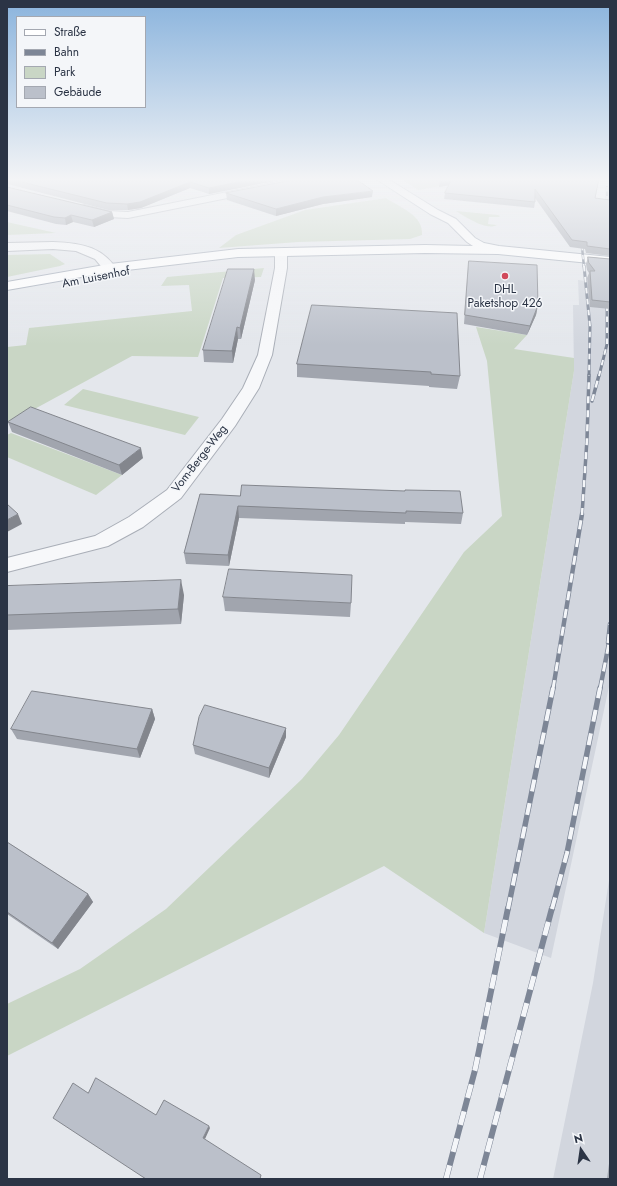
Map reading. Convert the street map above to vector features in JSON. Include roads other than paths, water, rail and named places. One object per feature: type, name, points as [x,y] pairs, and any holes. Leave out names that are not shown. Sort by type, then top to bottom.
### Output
[{"type":"main road","points":[[465,234],[471,240],[480,245],[498,250],[610,261]]},
{"type":"main road","points":[[454,244],[471,240]]},
{"type":"main road","points":[[454,244],[498,255],[610,267]]},
{"type":"main road","name":"Am Luisenhof","points":[[7,286],[112,271],[241,260],[281,253],[425,249],[454,244],[498,250]]},
{"type":"main road","name":"Am Luisenhof","points":[[7,298],[112,271]]},
{"type":"street","points":[[7,247],[59,247],[81,249],[98,256],[112,271]]},
{"type":"street","name":"Vom-Berge-Weg","points":[[7,565],[101,541],[136,522],[174,494],[240,407],[254,381],[265,355],[281,268],[281,253]]},
{"type":"railway","points":[[581,237],[584,267]]},
{"type":"railway","points":[[584,266],[590,326],[589,376]]},
{"type":"railway","points":[[599,376],[607,344],[607,299]]},
{"type":"railway","points":[[582,515],[589,375]]},
{"type":"railway","points":[[592,401],[599,375]]},
{"type":"railway","points":[[553,689],[582,514]]},
{"type":"railway","points":[[608,643],[610,624]]},
{"type":"railway","points":[[600,689],[610,638]]},
{"type":"railway","points":[[508,909],[553,688]]},
{"type":"railway","points":[[552,909],[567,853],[600,688]]},
{"type":"railway","points":[[446,1179],[475,1070],[508,908]]},
{"type":"railway","points":[[480,1179],[552,908]]},
{"type":"place","name":"DHL Paketshop 426","points":[[505,276]]}]
